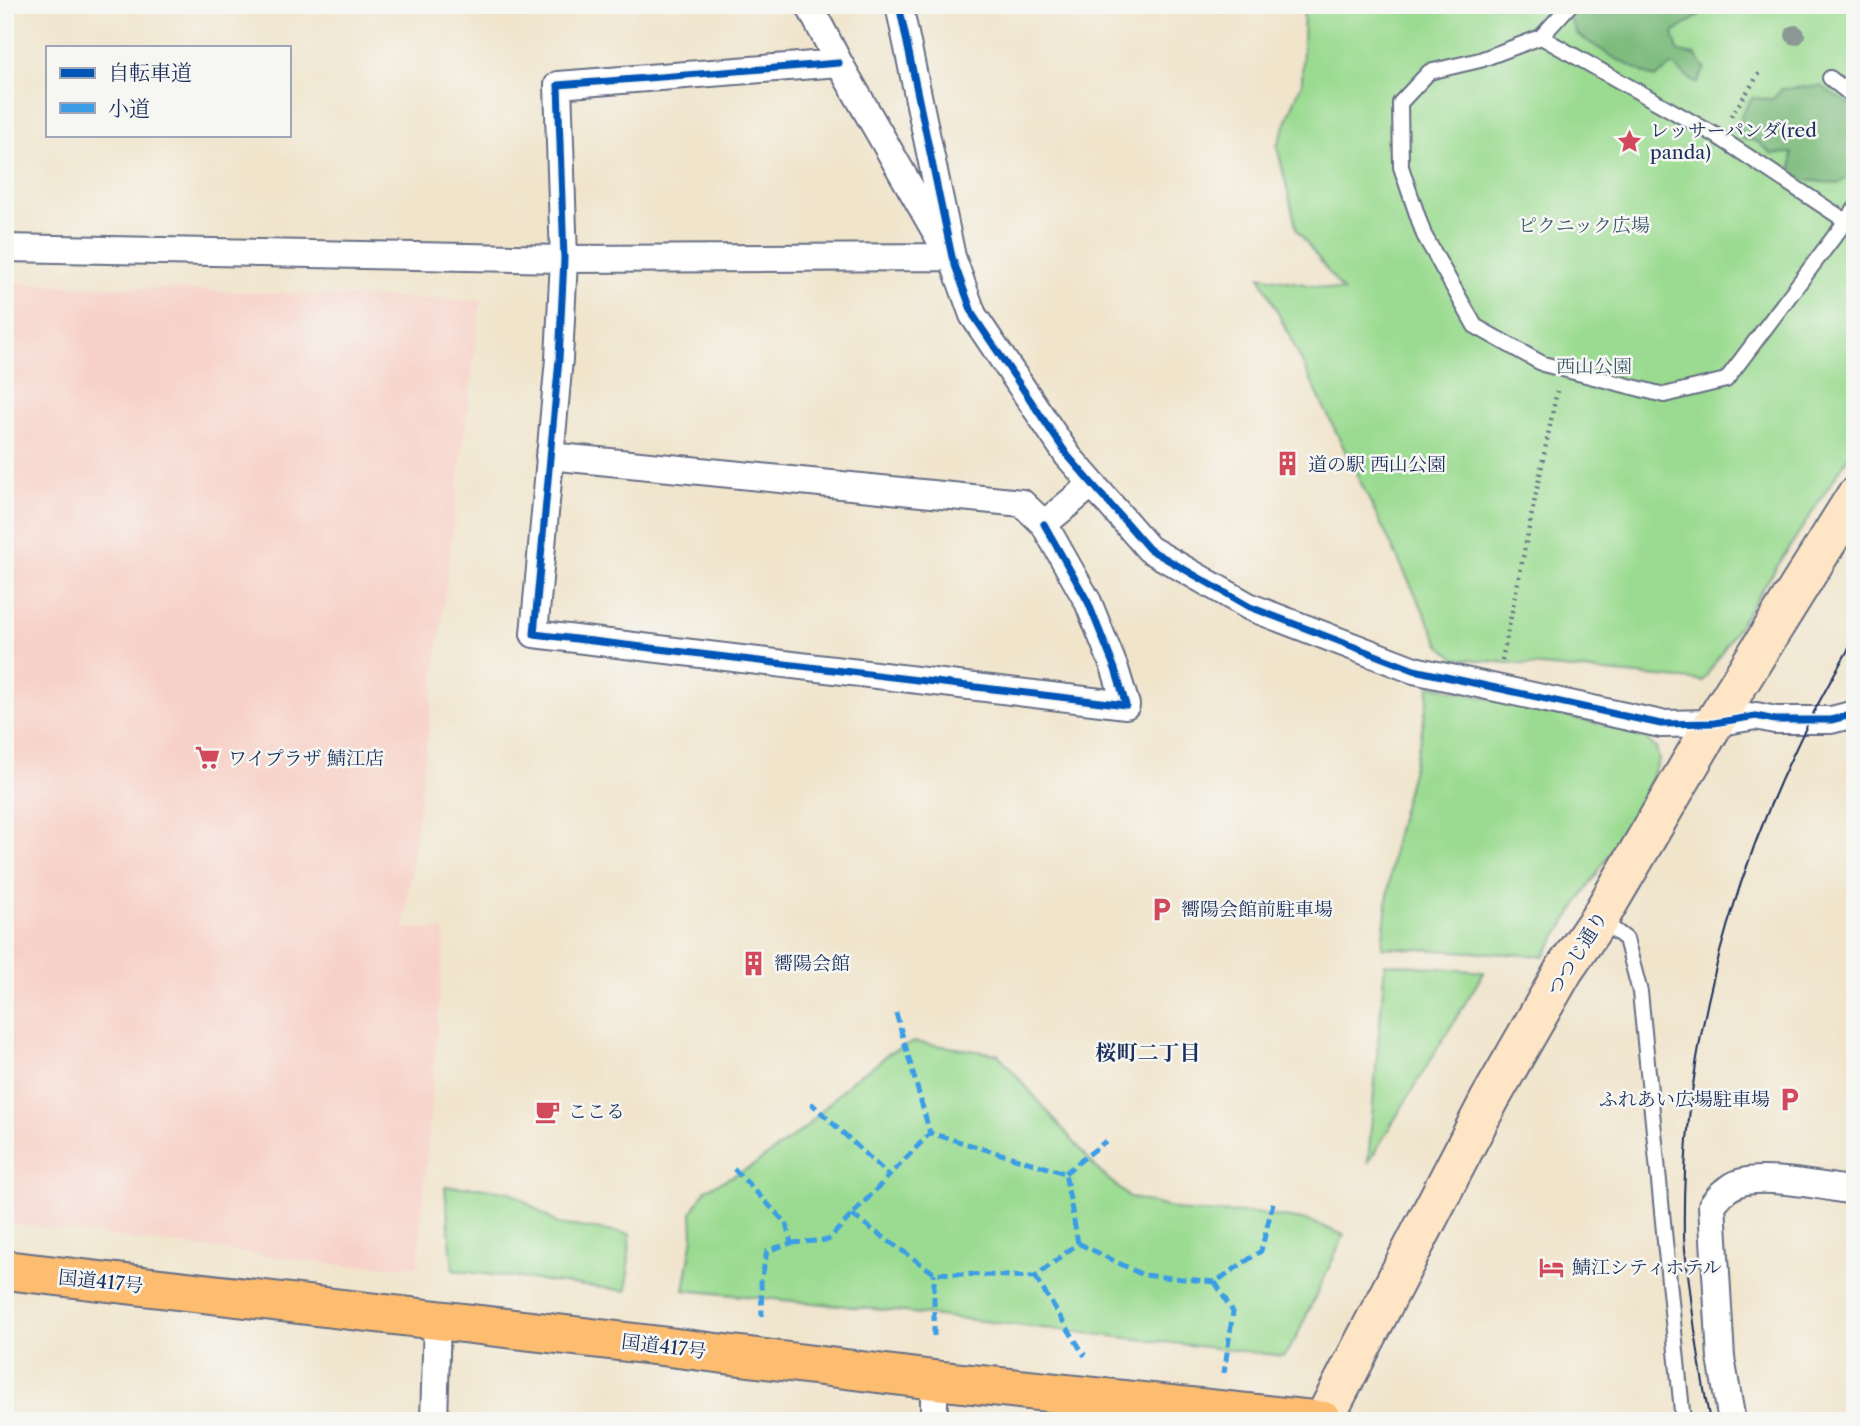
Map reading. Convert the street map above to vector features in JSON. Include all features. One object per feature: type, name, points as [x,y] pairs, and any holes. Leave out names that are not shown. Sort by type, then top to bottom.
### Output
[{"type":"highway","name":"国道417号","points":[[5,1270],[437,1319],[934,1380],[1323,1421]]},
{"type":"street","points":[[810,5],[839,63],[951,257]]},
{"type":"street","points":[[899,5],[951,257],[973,315],[1068,456],[1149,549],[1250,607],[1414,670],[1661,724],[1714,723],[1756,716],[1775,720],[1831,720],[1855,714]]},
{"type":"street","points":[[549,456],[1022,503],[1044,524],[1088,602],[1115,669],[1126,705],[534,634],[549,456],[559,359],[564,259],[558,85],[839,63]]},
{"type":"street","points":[[5,248],[564,259],[951,257]]},
{"type":"street","points":[[1044,524],[1092,484]]},
{"type":"street","name":"つつじ通り","points":[[1323,1421],[1490,1099],[1564,970],[1600,919],[1714,723],[1855,497]]},
{"type":"street","points":[[1732,1421],[1721,1358],[1712,1205],[1722,1192],[1738,1182],[1759,1179],[1855,1191]]},
{"type":"street","points":[[434,1421],[437,1319]]},
{"type":"street","points":[[934,1380],[934,1421]]},
{"type":"lane","points":[[1541,37],[1850,215],[1727,380],[1664,395],[1544,364],[1475,327],[1424,235],[1401,167],[1400,103],[1429,72],[1479,60],[1541,37],[1570,5]]},
{"type":"lane","points":[[1830,78],[1855,98]]},
{"type":"lane","points":[[1600,919],[1626,939],[1640,992],[1682,1421]]},
{"type":"path","points":[[1717,136],[1762,71]]},
{"type":"path","points":[[1502,662],[1561,370]]},
{"type":"shaded area","name":"ワイプラザ 鯖江店","points":[[5,283],[481,301],[404,928],[445,930],[418,1266],[350,1266],[5,1223]]},
{"type":"green space","name":"西山公園","points":[[1304,5],[1855,5],[1855,446],[1703,681],[1455,658],[1440,645],[1260,276],[1343,291],[1297,230],[1277,146],[1302,82]]},
{"type":"green space","points":[[1562,5],[1715,5],[1673,33],[1678,52],[1695,55],[1705,68],[1697,84],[1672,65],[1655,78],[1614,58],[1578,35]]},
{"type":"green space","points":[[1821,86],[1855,108],[1855,172],[1838,184],[1806,180],[1792,175],[1792,153],[1772,154],[1756,141],[1742,139],[1741,115],[1752,98],[1773,99],[1782,89]]},
{"type":"green space","points":[[1430,685],[1639,733],[1656,748],[1659,760],[1640,806],[1544,956],[1382,947],[1394,842],[1421,736]]},
{"type":"green space","points":[[1385,963],[1484,972],[1368,1163]]},
{"type":"green space","points":[[914,1042],[998,1054],[1099,1171],[1129,1197],[1187,1212],[1256,1213],[1309,1221],[1344,1235],[1296,1338],[1284,1356],[904,1312],[684,1290],[693,1237],[692,1212],[706,1189],[753,1166],[805,1128],[853,1079],[889,1053]]},
{"type":"green space","points":[[445,1187],[477,1187],[511,1192],[558,1224],[630,1234],[627,1291],[453,1270]]},
{"type":"tram line","points":[[1710,1421],[1696,1339],[1684,1237],[1686,1158],[1694,1079],[1708,1002],[1752,851],[1782,778],[1816,707],[1855,638]]},
{"type":"marked path","points":[[896,1013],[930,1133]]},
{"type":"marked path","points":[[791,1243],[828,1240],[889,1176],[811,1103]]},
{"type":"marked path","points":[[852,1215],[934,1273],[1035,1277],[1078,1243],[1065,1173],[930,1133],[889,1176]]},
{"type":"marked path","points":[[1065,1173],[1106,1141]]},
{"type":"marked path","points":[[734,1169],[786,1223],[791,1243],[767,1251],[761,1282],[762,1316]]},
{"type":"marked path","points":[[1078,1243],[1143,1275],[1215,1282],[1261,1251],[1274,1199]]},
{"type":"marked path","points":[[934,1273],[934,1336]]},
{"type":"marked path","points":[[1035,1277],[1085,1356]]},
{"type":"marked path","points":[[1215,1282],[1233,1312],[1224,1373]]},
{"type":"cycle path","points":[[899,5],[952,257],[973,315],[1068,456],[1149,549],[1250,607],[1414,670],[1661,724],[1714,723],[1756,716],[1775,720],[1831,720],[1855,714]]},
{"type":"cycle path","points":[[839,63],[558,85],[564,259],[559,359],[534,634],[1126,705],[1115,669],[1088,602],[1044,524]]},
{"type":"place","name":"レッサーパンダ(red panda)","points":[[1630,141]]},
{"type":"place","name":"道の駅 西山公園","points":[[1288,464]]},
{"type":"place","name":"ワイプラザ 鯖江店","points":[[208,758]]},
{"type":"place","name":"嚮陽会館前駐車場","points":[[1161,909]]},
{"type":"place","name":"嚮陽会館","points":[[754,963]]},
{"type":"place","name":"ふれあい広場駐車場","points":[[1790,1099]]},
{"type":"place","name":"ここる","points":[[548,1111]]},
{"type":"place","name":"鯖江シティホテル","points":[[1552,1267]]},
{"type":"district","name":"桜町二丁目","points":[[1148,1053]]},
{"type":"park label","name":"ピクニック広場","points":[[1584,225]]}]
